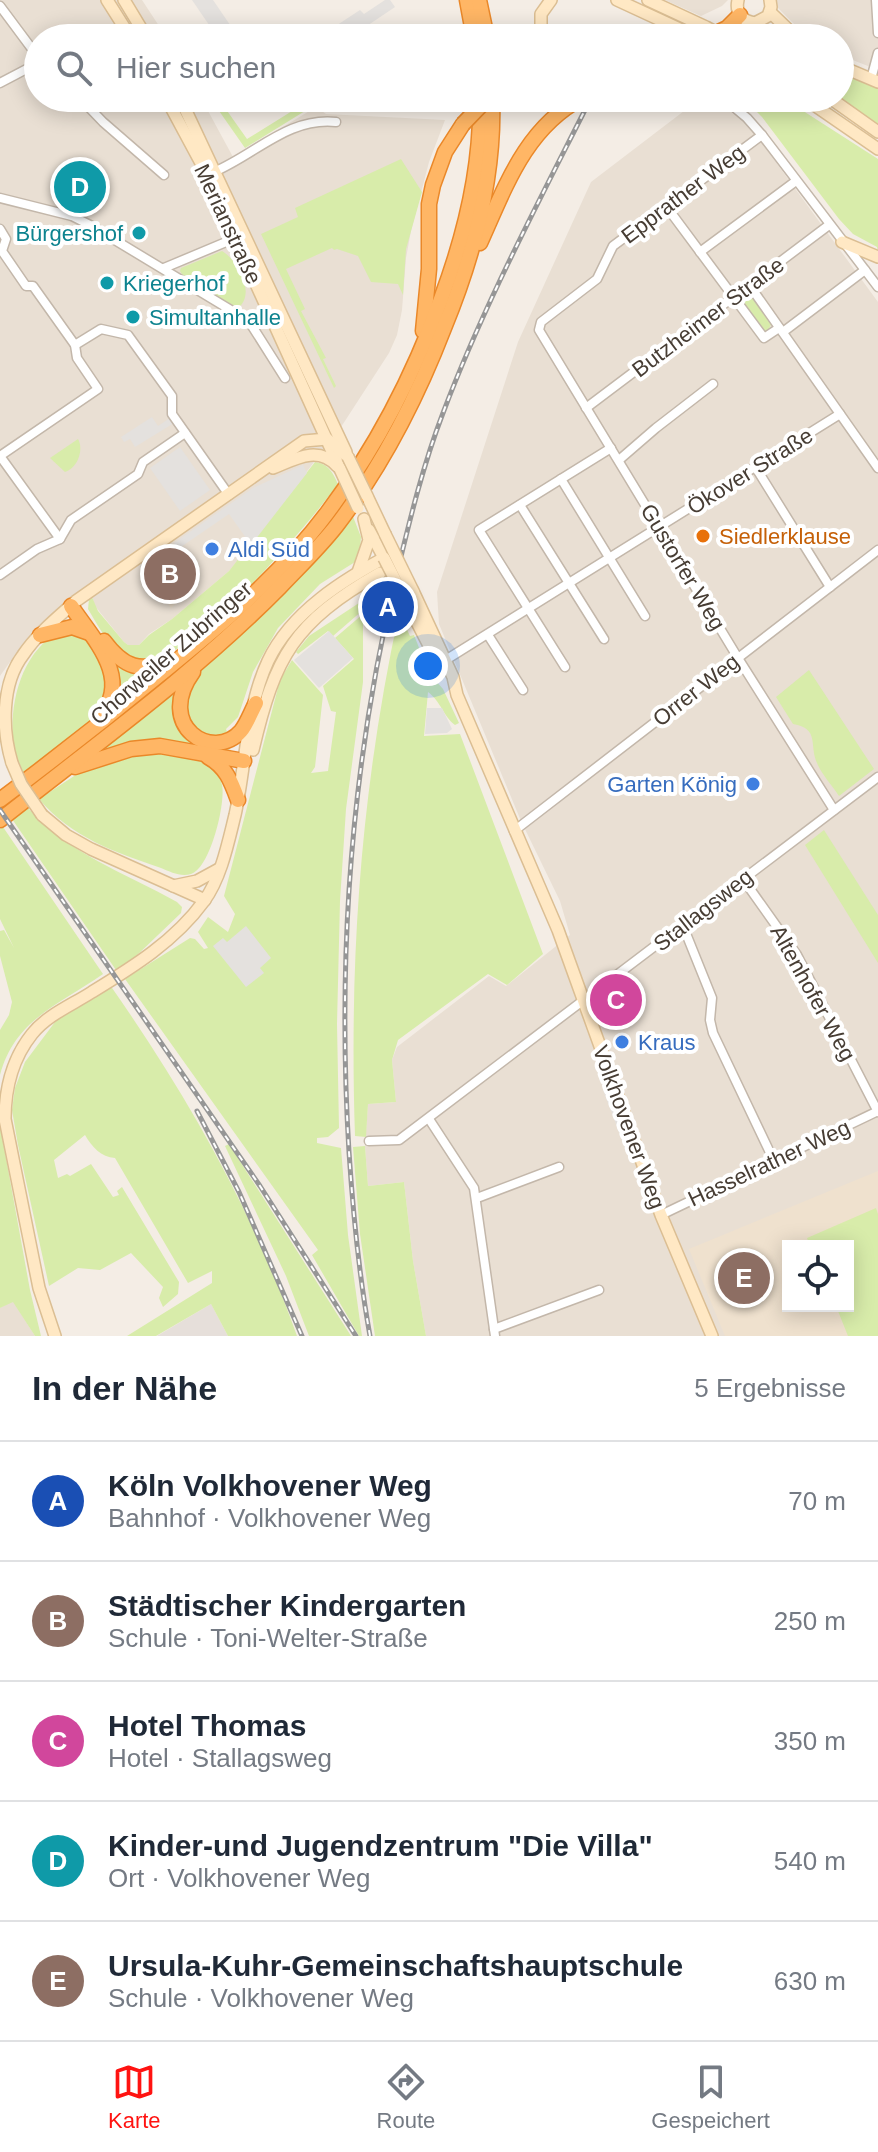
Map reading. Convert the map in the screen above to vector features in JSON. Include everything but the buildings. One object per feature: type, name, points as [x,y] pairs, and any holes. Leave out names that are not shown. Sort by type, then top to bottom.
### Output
[{"type":"highway","points":[[467,0],[471,24]]},
{"type":"highway","points":[[479,0],[484,24]]},
{"type":"highway","points":[[413,370],[426,311],[429,204],[433,185],[445,152],[463,124],[475,112]]},
{"type":"highway","name":"Chorweiler Zubringer","points":[[0,800],[71,748],[196,645],[259,588],[327,513],[379,433],[413,370],[438,308],[463,236],[476,169],[479,112]]},
{"type":"highway","name":"Chorweiler Zubringer","points":[[0,820],[200,663],[242,626],[335,528],[363,489],[413,400],[459,290],[474,242],[489,170],[490,112]]},
{"type":"highway","points":[[459,290],[519,159],[532,139],[561,112]]},
{"type":"highway","points":[[73,604],[123,663],[153,666],[169,661],[196,645]]},
{"type":"highway","points":[[71,748],[104,713],[113,694],[113,672],[73,604]]},
{"type":"highway","points":[[40,635],[72,627],[89,633]]},
{"type":"highway","points":[[200,663],[181,693],[181,720],[230,776],[238,800]]},
{"type":"highway","points":[[204,747],[233,738],[242,730],[256,703]]},
{"type":"highway","points":[[63,771],[131,749],[160,746],[204,747],[248,757]]},
{"type":"street","points":[[107,0],[122,24]]},
{"type":"street","points":[[124,0],[139,24]]},
{"type":"street","points":[[541,24],[541,14],[551,0]]},
{"type":"street","points":[[617,0],[676,24]]},
{"type":"street","points":[[648,0],[685,24]]},
{"type":"street","points":[[876,2],[878,33]]},
{"type":"street","points":[[0,6],[24,38]]},
{"type":"street","points":[[739,8],[755,23],[768,10]]},
{"type":"street","points":[[854,72],[874,80],[878,53]]},
{"type":"street","points":[[0,83],[24,70]]},
{"type":"street","points":[[93,112],[164,175]]},
{"type":"street","name":"Merianstraße","points":[[174,112],[240,236],[333,424]]},
{"type":"street","name":"Merianstraße","points":[[187,112],[216,171],[240,236],[327,439]]},
{"type":"street","points":[[740,112],[762,135],[878,287]]},
{"type":"street","points":[[826,112],[878,151]]},
{"type":"street","points":[[850,112],[878,132]]},
{"type":"street","points":[[216,171],[289,129],[312,122],[336,122]]},
{"type":"street","name":"Epprather Weg","points":[[541,322],[597,279],[613,246],[762,135]]},
{"type":"street","points":[[700,252],[796,181]]},
{"type":"street","points":[[0,198],[72,216],[164,268],[246,320],[285,378]]},
{"type":"street","points":[[666,206],[764,338],[781,330],[865,270]]},
{"type":"street","name":"Butzheimer Straße","points":[[586,408],[829,225]]},
{"type":"street","points":[[0,229],[6,239],[2,251],[26,286],[33,286],[75,345],[77,358],[98,389],[0,456],[60,539]]},
{"type":"street","points":[[164,268],[240,236]]},
{"type":"street","points":[[842,242],[878,257]]},
{"type":"street","points":[[750,286],[878,468]]},
{"type":"street","name":"Gustorfer Weg","points":[[541,322],[539,330],[834,810]]},
{"type":"street","points":[[75,345],[101,329],[128,335],[172,396],[172,414],[229,495]]},
{"type":"street","points":[[619,460],[713,384]]},
{"type":"street","points":[[205,900],[91,849],[66,835],[42,815],[21,784],[12,763],[5,728],[5,681],[40,635],[73,604],[304,441],[315,411]]},
{"type":"street","name":"Ökover Straße","points":[[443,665],[840,414]]},
{"type":"street","points":[[259,473],[320,447],[333,424]]},
{"type":"street","name":"Volkhovener Weg","points":[[333,424],[385,534],[387,558],[413,591],[558,930],[661,1215],[712,1336]]},
{"type":"street","points":[[0,575],[37,549],[60,539],[71,520],[138,474],[143,462],[185,433]]},
{"type":"street","points":[[304,441],[327,439],[348,457]]},
{"type":"street","name":"Volkhovener Weg","points":[[327,439],[361,514],[443,665]]},
{"type":"street","points":[[565,667],[479,530],[611,448]]},
{"type":"street","points":[[300,457],[320,454],[340,469]]},
{"type":"street","points":[[756,468],[830,587]]},
{"type":"street","points":[[561,479],[645,616]]},
{"type":"street","points":[[520,505],[604,639]]},
{"type":"street","points":[[357,573],[369,540],[361,514]]},
{"type":"street","name":"Orrer Weg","points":[[514,831],[878,550]]},
{"type":"street","points":[[248,757],[256,703],[269,660],[283,638],[302,615],[357,573],[387,558]]},
{"type":"street","points":[[55,1336],[39,1288],[5,1119],[5,1096],[17,1055],[33,1032],[50,1018],[163,945],[205,900],[219,869],[269,687],[288,650],[320,614],[373,577],[387,558]]},
{"type":"street","points":[[488,635],[523,690]]},
{"type":"street","name":"Stallagsweg","points":[[369,1141],[399,1140],[429,1119],[878,777]]},
{"type":"street","points":[[172,886],[197,881],[219,869]]},
{"type":"street","name":"Altenhofer Weg","points":[[743,879],[797,955],[878,1112]]},
{"type":"street","points":[[683,926],[712,998],[710,1020],[713,1033],[774,1161]]},
{"type":"street","name":"Hasselrather Weg","points":[[661,1215],[878,1112]]},
{"type":"street","points":[[429,1119],[474,1188],[495,1333],[599,1290]]},
{"type":"street","points":[[477,1198],[559,1167]]},
{"type":"shaded area","points":[[0,0],[142,0],[158,24],[24,24],[24,112],[209,112],[233,157],[308,112],[445,120],[429,162],[411,231],[402,310],[397,335],[389,353],[343,424],[247,550],[229,571],[139,645],[124,642],[95,606],[89,587],[22,645],[0,676]]},
{"type":"shaded area","points":[[192,0],[213,0],[229,24],[208,24]]},
{"type":"shaded area","points":[[385,0],[390,0],[395,7],[370,24],[339,24],[360,10],[364,14]]},
{"type":"shaded area","points":[[665,0],[728,0],[701,16]]},
{"type":"shaded area","points":[[775,0],[878,0],[878,70],[854,61],[854,24],[794,24],[776,6]]},
{"type":"shaded area","points":[[683,112],[730,112],[748,124],[878,302],[878,1336],[426,1336],[404,1182],[368,1186],[365,1146],[368,1104],[396,1102],[392,1060],[397,1047],[489,976],[506,986],[570,935],[560,901],[521,821],[439,624],[437,592],[518,342],[591,182]]},
{"type":"shaded area","points":[[152,417],[158,426],[170,418],[174,423],[135,447],[130,439],[124,442],[121,437]]},
{"type":"shaded area","points":[[180,447],[210,490],[180,511],[150,468]]},
{"type":"shaded area","points":[[303,465],[307,473],[251,545],[229,514],[178,549],[174,543],[253,488]]},
{"type":"shaded area","points":[[173,545],[198,582],[171,608],[143,566]]},
{"type":"shaded area","points":[[329,631],[353,658],[319,688],[294,660]]},
{"type":"shaded area","points":[[427,708],[442,708],[452,729],[447,733],[425,734]]},
{"type":"shaded area","points":[[246,926],[271,958],[260,968],[264,973],[246,987],[213,946],[223,938],[227,942]]},
{"type":"shaded area","points":[[606,1083],[634,1156],[630,1161],[603,1090]]},
{"type":"shaded area","points":[[878,1171],[878,1336],[725,1336],[689,1249]]},
{"type":"shaded area","points":[[13,1301],[35,1336],[0,1336],[0,1308]]},
{"type":"shaded area","points":[[211,1304],[228,1336],[157,1336]]},
{"type":"green space","points":[[854,77],[878,86],[878,126],[854,109]]},
{"type":"green space","points":[[220,112],[228,112],[247,139],[290,112],[303,112],[245,148]]},
{"type":"green space","points":[[757,112],[805,112],[878,159],[878,252],[877,247],[853,234],[839,219]]},
{"type":"green space","points":[[401,159],[422,192],[406,249],[403,295],[398,284],[371,282],[358,256],[337,249],[332,248],[286,269],[305,309],[301,311],[326,358],[323,359],[336,386],[334,388],[261,234],[298,217],[295,208]]},
{"type":"green space","points":[[222,251],[234,262],[243,278],[245,295],[238,308],[185,279],[180,271]]},
{"type":"green space","points":[[747,296],[755,298],[772,322],[768,331],[762,331],[742,302]]},
{"type":"green space","points":[[78,439],[79,458],[65,472],[50,458]]},
{"type":"green space","points":[[315,462],[327,467],[338,484],[275,560],[214,620],[184,644],[158,659],[137,661],[114,647],[88,609],[89,599],[92,597],[98,611],[124,642],[139,645],[229,571]]},
{"type":"green space","points":[[352,514],[361,537],[355,562],[320,584],[278,628],[253,672],[238,717],[226,729],[228,735],[217,739],[197,734],[181,709],[198,672],[301,575]]},
{"type":"green space","points":[[359,603],[363,610],[333,636],[328,631],[298,654],[296,652],[309,636]]},
{"type":"green space","points":[[399,613],[410,636],[414,635],[429,673],[443,689],[459,723],[455,725],[451,721],[428,692],[424,736],[460,734],[543,954],[507,985],[488,974],[398,1040],[392,1060],[396,1102],[368,1104],[366,1137],[355,1136],[354,1003],[360,873],[375,744]]},
{"type":"green space","points":[[363,614],[363,682],[346,809],[340,901],[337,1024],[339,1128],[328,1137],[317,1138],[317,1143],[341,1148],[348,1235],[362,1336],[359,1336],[312,1255],[318,1250],[125,979],[190,938],[204,949],[208,948],[198,932],[208,917],[228,932],[235,914],[224,896],[280,680],[292,660],[323,695],[315,767],[311,773],[328,771],[336,712],[331,711],[323,686],[354,659],[335,638]]},
{"type":"green space","points":[[60,631],[86,636],[110,675],[98,716],[24,775],[16,761],[13,744],[12,726],[18,688],[33,655]]},
{"type":"green space","points":[[117,662],[154,670],[106,716],[113,666]]},
{"type":"green space","points":[[809,670],[874,769],[839,796],[817,763],[807,729],[793,724],[776,697]]},
{"type":"green space","points":[[184,678],[176,698],[205,744],[231,750],[230,754],[171,742],[80,764]]},
{"type":"green space","points":[[147,750],[206,759],[221,781],[222,806],[215,834],[204,861],[191,874],[172,872],[95,842],[66,824],[39,799],[91,765]]},
{"type":"green space","points":[[28,808],[43,824],[78,850],[177,902],[182,907],[181,913],[134,958],[116,970],[12,819]]},
{"type":"green space","points":[[3,827],[103,974],[28,1027],[16,1040],[0,1075],[0,1030],[12,1002],[0,956],[0,931],[4,930],[14,948],[0,919],[0,829]]},
{"type":"green space","points":[[824,830],[878,915],[878,963],[805,845]]},
{"type":"green space","points":[[110,985],[165,1068],[216,1154],[260,1243],[297,1336],[228,1336],[211,1304],[156,1336],[127,1336],[212,1283],[212,1271],[188,1283],[115,1158],[97,1151],[85,1135],[54,1160],[58,1178],[67,1174],[70,1176],[91,1164],[113,1197],[119,1195],[117,1191],[122,1187],[179,1282],[178,1294],[163,1307],[159,1298],[163,1287],[131,1253],[100,1270],[78,1268],[49,1286],[18,1145],[12,1110],[15,1088],[25,1062],[58,1018]]},
{"type":"green space","points":[[0,1125],[41,1336],[35,1336],[13,1302],[0,1308]]},
{"type":"green space","points":[[229,1144],[351,1336],[309,1336],[286,1276],[225,1146]]},
{"type":"green space","points":[[365,1146],[368,1186],[404,1182],[426,1336],[375,1336],[360,1234],[353,1147]]},
{"type":"green space","points":[[876,1208],[878,1336],[848,1336],[838,1312],[854,1312],[854,1240],[807,1238]]},
{"type":"railway","points":[[370,1336],[351,1175],[345,1006],[351,860],[368,716],[397,573],[417,492],[436,433],[493,296],[584,112]]},
{"type":"railway","points":[[0,810],[260,1186],[356,1336]]},
{"type":"railway","points":[[197,1111],[239,1192],[302,1336]]},
{"type":"place","name":"Kinder-und Jugendzentrum \"Die Villa\"","points":[[80,187]]},
{"type":"place","name":"Bürgershof","points":[[139,233]]},
{"type":"place","name":"Kriegerhof","points":[[107,283]]},
{"type":"place","name":"Simultanhalle","points":[[133,317]]},
{"type":"place","name":"Siedlerklause","points":[[703,536]]},
{"type":"place","name":"Aldi Süd","points":[[212,549]]},
{"type":"place","name":"Städtischer Kindergarten","points":[[170,574]]},
{"type":"place","name":"Köln Volkhovener Weg","points":[[388,607]]},
{"type":"place","name":"Garten König","points":[[753,784]]},
{"type":"place","name":"Hotel Thomas","points":[[616,1000]]},
{"type":"place","name":"Kraus","points":[[622,1042]]},
{"type":"place","name":"Ursula-Kuhr-Gemeinschaftshauptschule","points":[[744,1278]]}]
